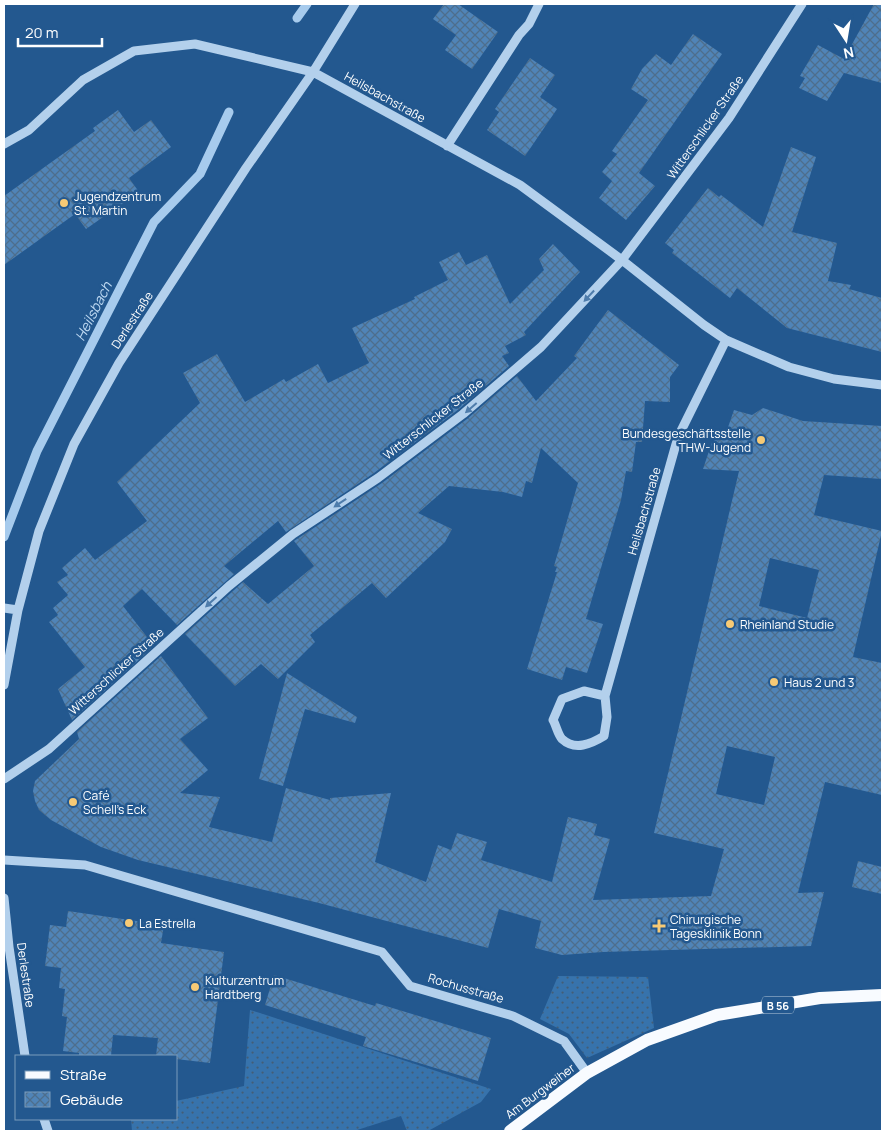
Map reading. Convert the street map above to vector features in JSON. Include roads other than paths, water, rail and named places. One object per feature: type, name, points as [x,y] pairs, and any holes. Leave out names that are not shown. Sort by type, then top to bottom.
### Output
[{"type":"main road","name":"B 56","points":[[587,1073],[647,1040],[718,1015],[820,998],[882,995]]},
{"type":"main road","name":"Am Burgweiher","points":[[510,1131],[587,1073]]},
{"type":"street","name":"Derlestraße","points":[[4,685],[18,610],[39,531],[74,444],[119,362],[246,168],[313,72],[355,4]]},
{"type":"street","points":[[447,146],[519,35],[529,24],[539,4]]},
{"type":"street","name":"Witterschlicker Straße","points":[[4,779],[49,749],[228,586],[293,534],[378,478],[463,414],[542,346],[622,260],[729,118],[802,4]]},
{"type":"street","name":"Heilsbachstraße","points":[[4,144],[29,130],[84,80],[134,51],[194,44],[313,72],[520,185],[726,340],[789,367],[834,379],[882,385]]},
{"type":"street","name":"Heilsbachstraße","points":[[604,696],[584,691],[562,699],[553,720],[562,738],[576,746],[593,743],[604,736],[607,717],[604,696],[678,437],[726,340]]},
{"type":"street","points":[[4,608],[18,610]]},
{"type":"street","name":"Rochusstraße","points":[[4,860],[85,864],[382,952],[410,986],[513,1016],[564,1040],[587,1073]]},
{"type":"street","name":"Derlestraße","points":[[4,898],[25,1055]]},
{"type":"waterway","name":"Heilsbach","points":[[297,18],[307,4]]},
{"type":"waterway","name":"Heilsbach","points":[[4,537],[37,451],[154,222],[200,174],[229,112]]},
{"type":"place","name":"Jugendzentrum St. Martin","points":[[64,203]]},
{"type":"place","name":"Bundesgeschäftsstelle THW-Jugend","points":[[761,440]]},
{"type":"place","name":"Rheinland Studie","points":[[730,624]]},
{"type":"place","name":"Haus 2 und 3","points":[[774,682]]},
{"type":"place","name":"Café Schell's Eck","points":[[73,802]]},
{"type":"place","name":"La Estrella","points":[[129,923]]},
{"type":"place","name":"Chirurgische Tagesklinik Bonn","points":[[659,926]]},
{"type":"place","name":"Kulturzentrum Hardtberg","points":[[195,987]]}]
